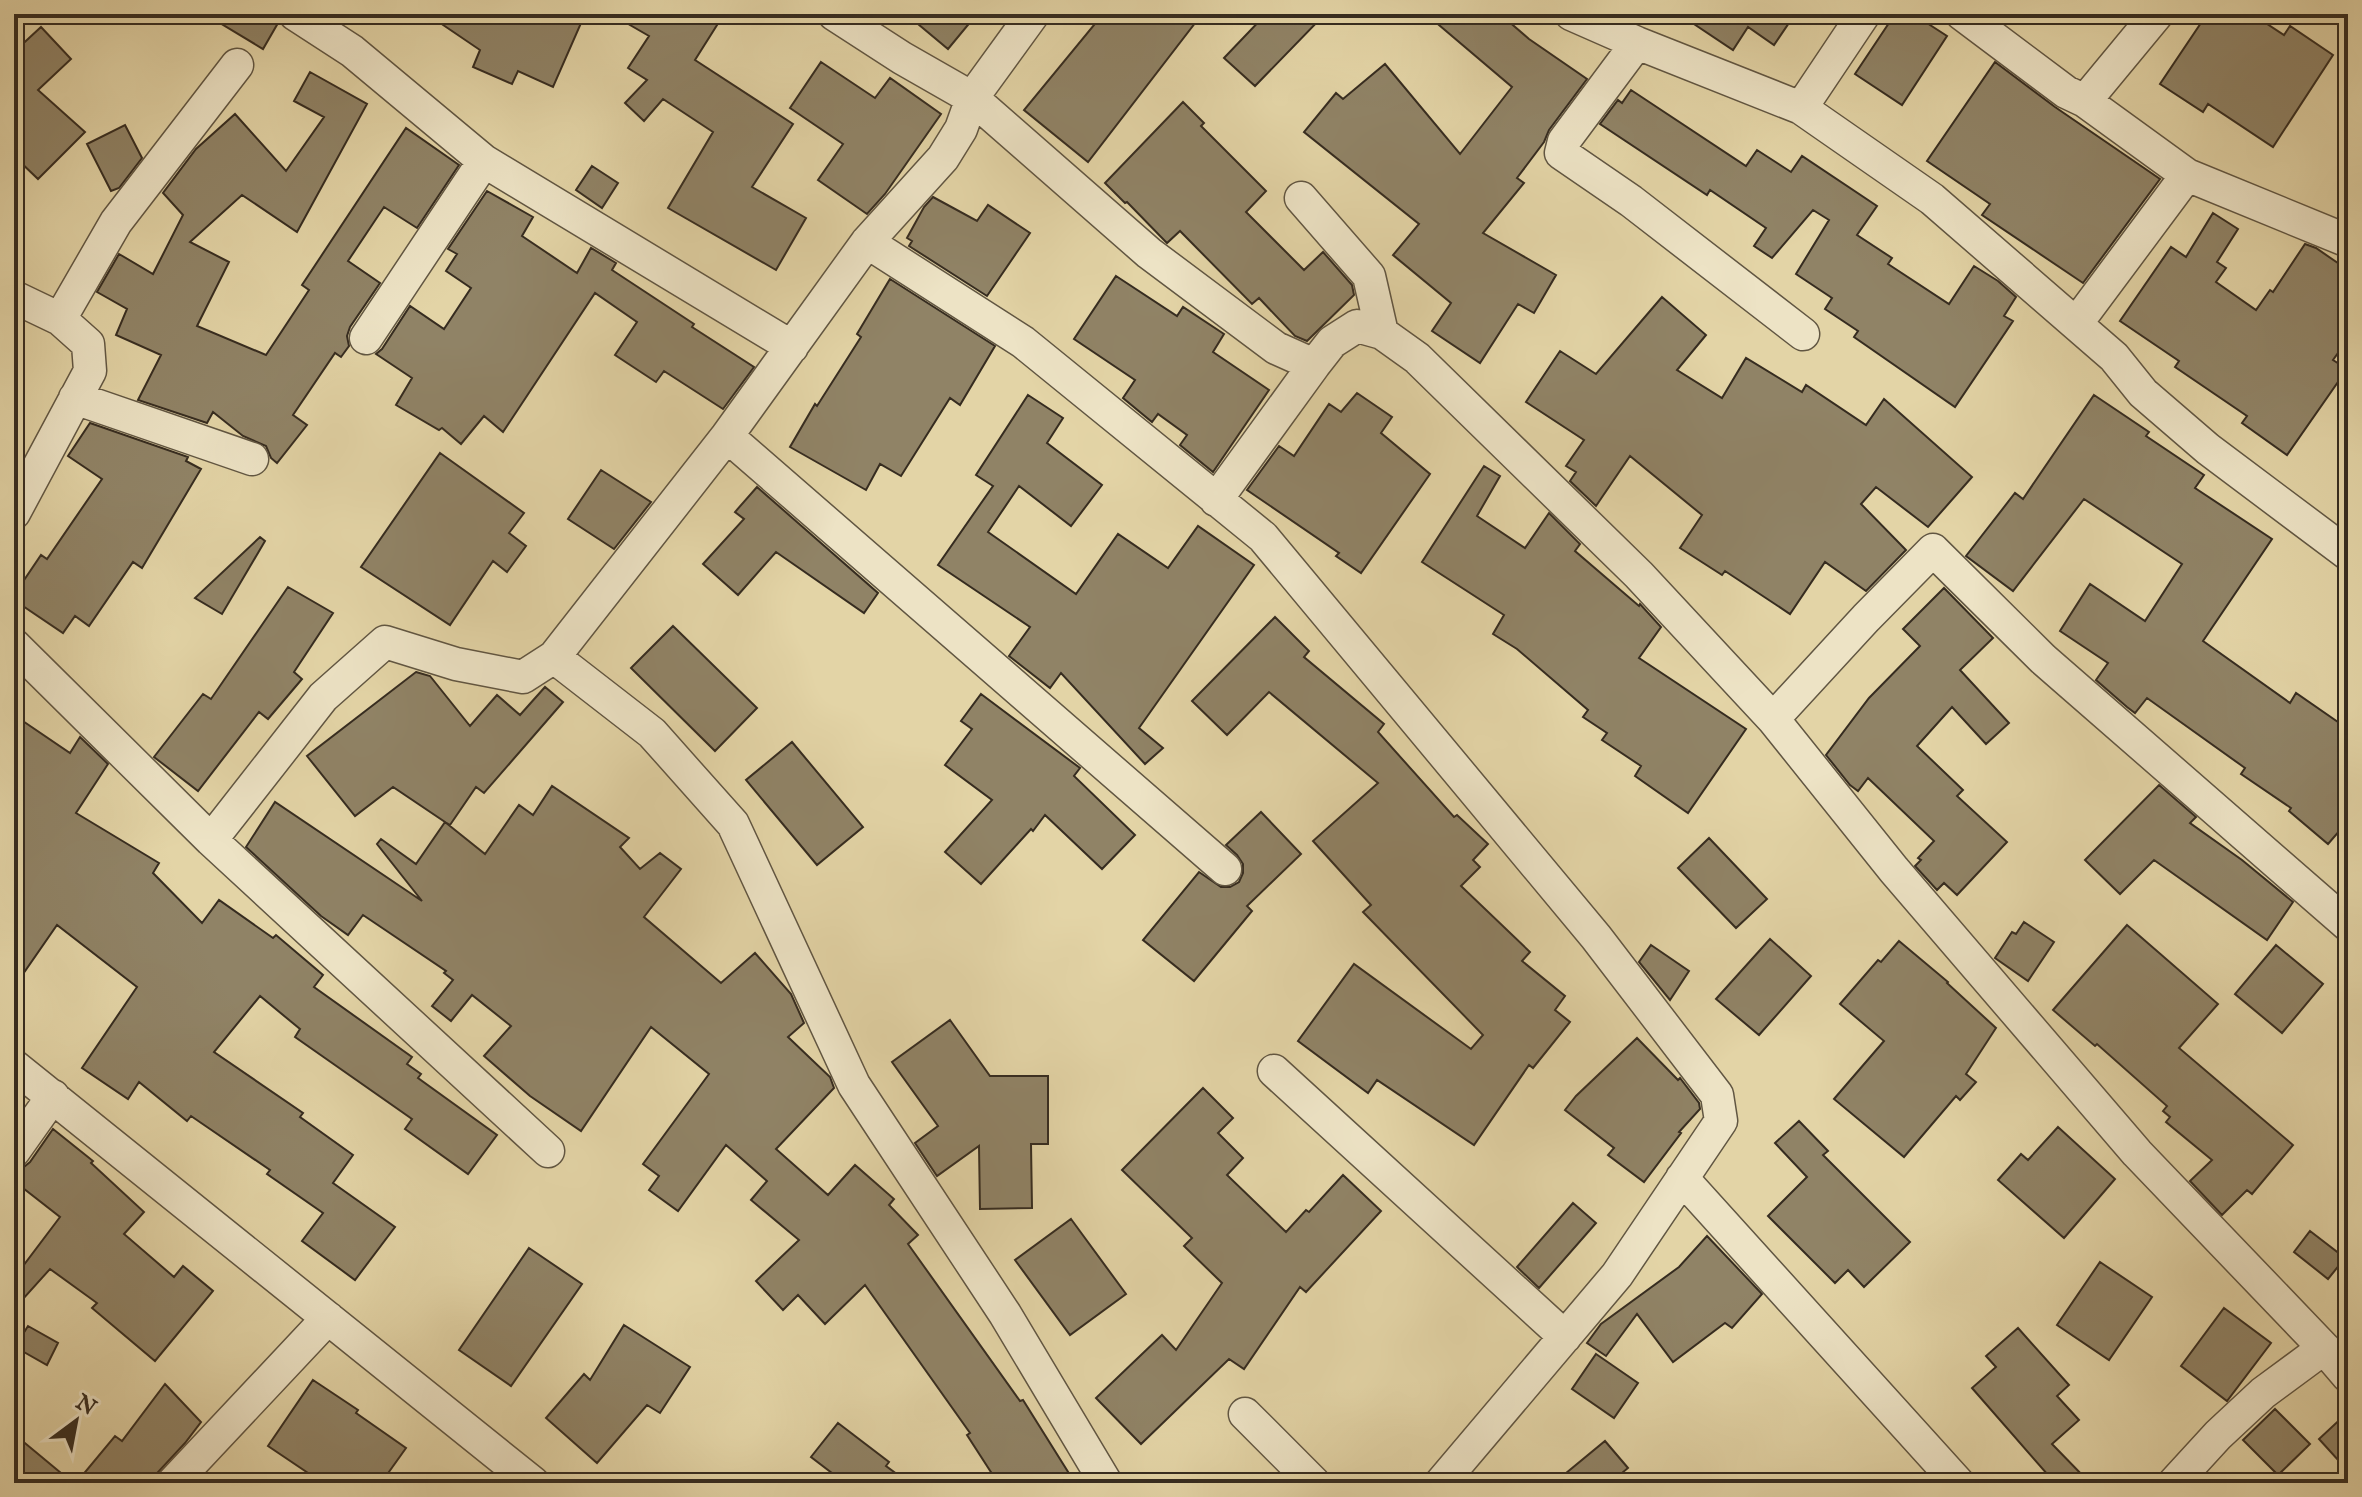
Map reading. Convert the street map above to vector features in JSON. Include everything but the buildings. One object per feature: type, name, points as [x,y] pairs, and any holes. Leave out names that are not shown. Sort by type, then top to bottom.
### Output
[{"type":"street","points":[[295,14],[352,51],[484,161],[792,347]]},
{"type":"street","points":[[834,14],[972,98],[1149,253],[1276,348],[1314,365]]},
{"type":"street","points":[[211,840],[323,697],[385,642],[456,664],[523,677],[554,657],[727,436],[867,242],[943,158],[961,129],[972,98],[1033,14]]},
{"type":"street","points":[[1571,14],[1801,108],[1932,199],[2114,357],[2143,393],[2208,449],[2348,554]]},
{"type":"street","points":[[1801,108],[1864,14]]},
{"type":"street","points":[[1962,14],[2066,92],[2085,101],[2187,175],[2348,241]]},
{"type":"street","points":[[2085,101],[2157,14]]},
{"type":"street","points":[[1637,43],[1564,141],[1561,153],[1631,201],[1803,334]]},
{"type":"street","points":[[60,319],[116,222],[237,65]]},
{"type":"street","points":[[366,338],[484,161]]},
{"type":"street","points":[[2076,324],[2187,175]]},
{"type":"street","points":[[1301,198],[1369,276],[1382,333]]},
{"type":"street","points":[[867,242],[1023,342],[1263,537],[1596,937],[1717,1095],[1721,1121],[1617,1275],[1441,1483]]},
{"type":"street","points":[[14,297],[60,319],[88,344],[90,371],[14,513]]},
{"type":"street","points":[[1216,500],[1332,342],[1357,326],[1382,333],[1417,358],[1639,575],[1773,719],[1894,870],[2137,1153],[2348,1376]]},
{"type":"street","points":[[75,398],[252,459]]},
{"type":"street","points":[[727,436],[1225,869]]},
{"type":"street","points":[[1773,719],[1933,550],[2043,659],[2348,925]]},
{"type":"street","points":[[14,645],[211,840],[548,1151]]},
{"type":"street","points":[[554,657],[652,733],[733,824],[854,1085],[1005,1314],[1106,1483]]},
{"type":"street","points":[[14,1066],[533,1483]]},
{"type":"street","points":[[1274,1071],[1565,1337]]},
{"type":"street","points":[[14,1151],[53,1096]]},
{"type":"street","points":[[1682,1178],[1958,1483]]},
{"type":"street","points":[[173,1483],[328,1318]]},
{"type":"street","points":[[2174,1483],[2218,1435],[2263,1393],[2324,1348]]},
{"type":"street","points":[[1245,1414],[1314,1483]]}]
